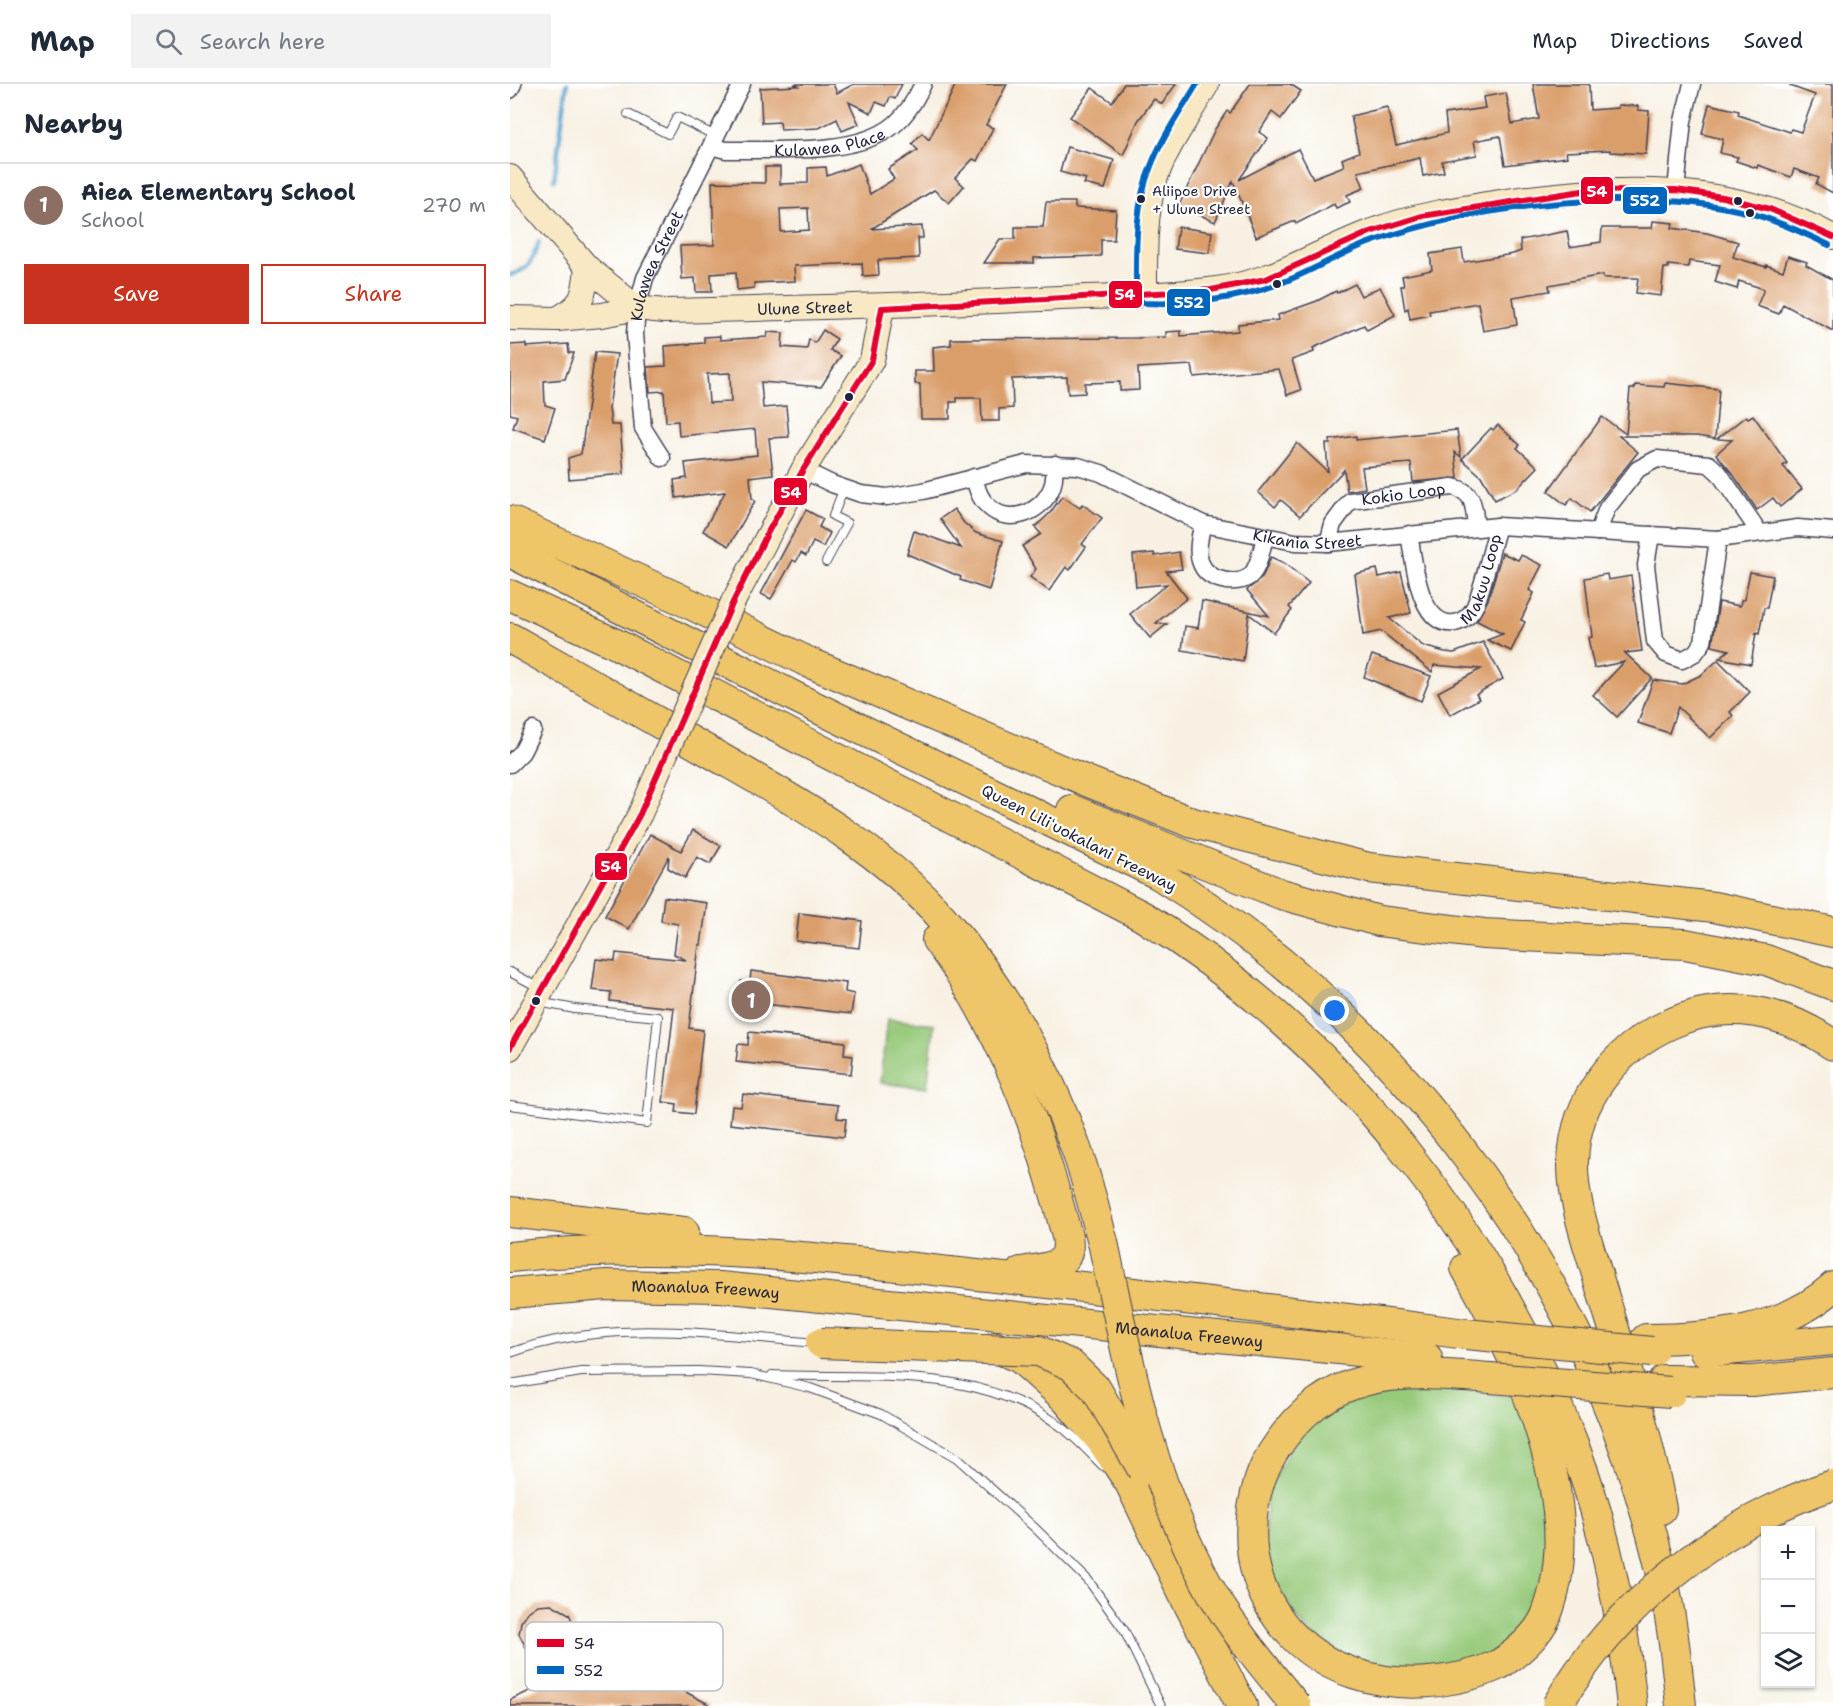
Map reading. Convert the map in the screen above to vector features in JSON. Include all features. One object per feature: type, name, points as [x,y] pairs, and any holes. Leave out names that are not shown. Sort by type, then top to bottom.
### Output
[{"type":"highway","points":[[510,521],[678,598],[808,662],[1193,823],[1368,868],[1421,876],[1714,907],[1833,932]]},
{"type":"highway","name":"Queen Liliʻuokalani Freeway","points":[[510,552],[797,698],[1158,874],[1206,904],[1291,969],[1347,1019],[1403,1078],[1474,1163],[1540,1266],[1565,1312],[1608,1406],[1646,1513],[1658,1558],[1676,1662],[1681,1706]]},
{"type":"highway","points":[[510,595],[614,643],[1142,916],[1182,942],[1242,987],[1341,1078],[1416,1164],[1472,1244],[1517,1318],[1576,1452],[1607,1553],[1626,1648],[1632,1706]]},
{"type":"highway","points":[[510,638],[665,739],[844,848],[898,895],[926,927],[975,994],[1001,1042],[1020,1088],[1056,1196],[1068,1245],[1068,1254],[1061,1263],[998,1277]]},
{"type":"highway","points":[[797,698],[996,774],[1103,824],[1260,886],[1323,907],[1379,921],[1449,932],[1658,942],[1710,948],[1766,960],[1833,985]]},
{"type":"highway","points":[[665,739],[821,816],[882,860],[943,919],[978,962],[1015,1019],[1049,1081],[1076,1147],[1103,1242],[1138,1409],[1194,1587]]},
{"type":"highway","points":[[1766,919],[1833,939]]},
{"type":"highway","points":[[1676,1662],[1656,1481],[1581,1220],[1575,1187],[1573,1161],[1580,1119],[1599,1080],[1632,1046],[1650,1033],[1695,1014],[1748,1009],[1773,1014],[1818,1034],[1833,1045]]},
{"type":"highway","points":[[1341,1078],[1448,1239],[1476,1286],[1519,1376],[1534,1406],[1556,1487],[1560,1537],[1553,1590],[1546,1618],[1522,1647],[1491,1670],[1456,1685],[1419,1691],[1382,1689],[1346,1678],[1321,1664],[1299,1646],[1275,1617],[1260,1583],[1252,1547],[1252,1519],[1257,1492],[1270,1457],[1292,1427],[1320,1402],[1353,1384],[1392,1374],[1487,1371],[1667,1386],[1701,1391],[1827,1373]]},
{"type":"highway","points":[[510,1212],[733,1238],[856,1261]]},
{"type":"highway","points":[[510,1257],[656,1248],[856,1261]]},
{"type":"highway","name":"Moanalua Freeway","points":[[856,1261],[1279,1310],[1649,1346]]},
{"type":"highway","name":"Moanalua Freeway","points":[[510,1295],[546,1288],[606,1285],[720,1287],[1487,1371]]},
{"type":"highway","points":[[1649,1346],[1713,1337],[1747,1328],[1809,1305],[1833,1287]]},
{"type":"highway","points":[[846,1301],[946,1326],[1020,1358],[1065,1398],[1102,1441],[1194,1587],[1246,1644],[1296,1706]]},
{"type":"highway","points":[[1649,1346],[1749,1350],[1833,1340]]},
{"type":"highway","points":[[821,1343],[1039,1351],[1071,1365],[1096,1389],[1115,1418],[1194,1587],[1242,1706]]},
{"type":"highway","points":[[1557,1706],[1602,1643],[1683,1565],[1734,1531],[1833,1485]]},
{"type":"street","points":[[510,90],[513,84]]},
{"type":"street","name":"Kulawea Street","points":[[662,458],[643,428],[635,334],[637,308],[645,278],[742,84]]},
{"type":"street","name":"Kulawea Place","points":[[714,141],[726,150],[827,147],[867,139],[893,126],[913,104],[923,84]]},
{"type":"street","points":[[1145,294],[1148,214],[1154,183],[1167,152],[1207,84]]},
{"type":"street","points":[[1676,190],[1683,121],[1692,84]]},
{"type":"street","points":[[510,177],[587,267],[637,308]]},
{"type":"street","name":"Ulune Street","points":[[510,318],[557,319],[602,315],[637,308],[664,311],[882,308],[1211,290],[1266,279],[1370,232],[1422,216],[1582,191],[1676,190],[1723,196],[1770,209],[1833,237]]},
{"type":"street","points":[[557,319],[575,309],[584,295],[587,267]]},
{"type":"street","points":[[510,1048],[640,814],[665,739],[733,602],[803,470],[872,360],[882,308]]},
{"type":"street","points":[[1598,532],[1607,508],[1638,469],[1657,459],[1709,464],[1719,473],[1759,532]]},
{"type":"street","name":"Kikania Street","points":[[803,470],[861,494],[887,497],[923,491],[1026,464],[1078,466],[1101,473],[1203,524],[1265,538],[1328,543],[1498,526],[1718,539],[1798,528],[1833,531]]},
{"type":"street","points":[[974,477],[979,494],[988,507],[1000,514],[1015,516],[1030,512],[1043,502],[1053,486],[1055,464]]},
{"type":"street","name":"Kokio Loop","points":[[1328,543],[1333,524],[1350,501],[1430,490],[1463,489],[1472,497],[1476,528]]},
{"type":"street","points":[[1203,524],[1199,539],[1200,562],[1206,573],[1215,579],[1236,582],[1249,577],[1256,567],[1265,538]]},
{"type":"street","name":"Makuu Loop","points":[[1409,534],[1423,600],[1429,614],[1449,623],[1459,622],[1469,615],[1474,606],[1498,526]]},
{"type":"street","points":[[1651,535],[1646,565],[1655,642],[1666,654],[1682,660],[1695,653],[1703,642],[1718,539]]},
{"type":"street","points":[[510,764],[522,752],[533,730]]},
{"type":"lane","points":[[628,114],[668,134],[677,117],[714,141]]},
{"type":"lane","points":[[826,562],[847,523],[832,516],[844,488]]},
{"type":"lane","points":[[510,972],[540,995],[575,1009],[658,1017],[647,1123],[510,1105]]},
{"type":"lane","points":[[510,1353],[570,1336],[648,1331],[821,1343]]},
{"type":"lane","points":[[510,1384],[581,1372],[699,1371],[911,1377],[974,1386],[1034,1408],[1063,1428],[1108,1473]]},
{"type":"lane","points":[[751,1374],[810,1388],[881,1414],[957,1458],[1035,1528],[1088,1580],[1124,1630],[1161,1706]]},
{"type":"lane","points":[[1120,1488],[1194,1587]]},
{"type":"green space","points":[[887,1019],[934,1024],[927,1088],[880,1083]]},
{"type":"green space","points":[[1459,1388],[1526,1399],[1554,1491],[1540,1602],[1519,1631],[1493,1653],[1465,1665],[1404,1673],[1352,1661],[1309,1633],[1288,1606],[1277,1585],[1265,1551],[1266,1494],[1294,1441],[1339,1404],[1388,1389]]},
{"type":"building","points":[[794,84],[833,84],[837,93],[854,84],[902,84],[895,99],[890,97],[886,106],[876,102],[871,113],[849,102],[859,124],[842,131],[837,119],[819,128],[781,130],[780,122],[762,123],[760,88],[798,86]]},
{"type":"building","points":[[956,84],[1007,84],[986,125],[993,128],[977,161],[973,159],[955,178],[964,186],[949,203],[934,190],[871,229],[922,226],[923,238],[918,238],[919,258],[878,260],[879,275],[863,276],[862,263],[794,266],[795,281],[754,283],[754,288],[737,290],[736,272],[711,274],[712,292],[696,292],[695,278],[682,279],[680,246],[714,245],[712,182],[765,183],[765,167],[780,167],[780,184],[808,183],[808,168],[826,167],[827,176],[859,164],[870,194],[894,179],[888,169],[918,150],[912,144],[922,133],[929,140]],"holes":[[[808,208],[809,230],[781,232],[780,209]]]},
{"type":"building","points":[[1124,84],[1176,84],[1162,104],[1154,99],[1138,121],[1123,155],[1070,117],[1092,88],[1112,102]]},
{"type":"building","points":[[1250,84],[1290,84],[1301,91],[1281,119],[1272,112],[1259,132],[1268,138],[1239,180],[1298,149],[1313,178],[1344,166],[1342,159],[1359,152],[1351,116],[1387,107],[1396,145],[1447,133],[1445,114],[1485,108],[1483,97],[1506,93],[1512,124],[1539,119],[1533,84],[1589,84],[1590,110],[1618,108],[1618,105],[1638,106],[1638,110],[1649,111],[1646,154],[1610,152],[1610,150],[1566,152],[1567,157],[1505,165],[1500,136],[1474,141],[1477,155],[1442,161],[1444,172],[1423,176],[1420,158],[1358,172],[1364,188],[1347,195],[1350,202],[1336,208],[1334,204],[1296,224],[1295,221],[1256,237],[1233,181],[1215,222],[1179,205],[1215,129],[1227,111],[1230,113]]},
{"type":"building","points":[[1790,84],[1833,84],[1833,193],[1816,184],[1819,178],[1794,169],[1791,177],[1758,165],[1757,168],[1736,161],[1738,157],[1720,153],[1723,139],[1702,134],[1709,104],[1739,111],[1738,115],[1790,132],[1791,129],[1801,132],[1815,95],[1790,86]]},
{"type":"building","points":[[1067,147],[1114,160],[1105,189],[1084,184],[1086,179],[1060,172]]},
{"type":"building","points":[[1046,202],[1075,202],[1075,208],[1116,210],[1114,240],[1101,240],[1101,256],[1034,258],[1034,263],[984,263],[1000,239],[1015,239],[1015,227],[1043,227]]},
{"type":"building","points":[[1653,221],[1673,223],[1672,228],[1707,233],[1738,242],[1733,257],[1766,267],[1766,265],[1783,271],[1788,256],[1807,262],[1806,265],[1833,280],[1833,331],[1783,304],[1779,314],[1757,306],[1764,289],[1739,281],[1737,289],[1715,282],[1720,265],[1689,261],[1688,267],[1668,265],[1668,268],[1664,268],[1661,296],[1636,293],[1638,278],[1603,278],[1603,275],[1549,285],[1550,291],[1513,297],[1517,325],[1483,331],[1478,303],[1429,311],[1430,315],[1410,319],[1408,308],[1405,310],[1401,286],[1404,286],[1402,276],[1432,270],[1430,254],[1462,249],[1464,262],[1513,254],[1521,251],[1520,240],[1567,231],[1570,247],[1601,242],[1602,228],[1652,228]]},
{"type":"building","points":[[1178,227],[1212,232],[1209,253],[1175,249]]},
{"type":"building","points":[[1355,284],[1361,296],[1380,287],[1395,315],[1367,330],[1364,325],[1313,348],[1314,352],[1292,360],[1301,390],[1287,395],[1279,369],[1194,377],[1192,365],[1138,368],[1139,390],[1120,391],[1120,382],[1085,383],[1085,393],[1068,394],[1067,377],[1012,379],[1013,408],[999,409],[999,421],[982,421],[981,398],[957,398],[957,402],[950,402],[950,419],[921,419],[920,384],[915,384],[915,371],[934,371],[933,347],[951,345],[951,339],[1137,338],[1166,337],[1166,332],[1181,331],[1181,336],[1238,331],[1238,324],[1279,320],[1278,315]]},
{"type":"building","points":[[823,330],[837,339],[830,350],[841,356],[821,387],[761,382],[763,408],[786,406],[789,437],[769,438],[773,474],[750,477],[752,499],[755,501],[729,546],[703,531],[725,492],[676,498],[674,480],[687,478],[685,463],[757,455],[755,429],[679,436],[678,421],[666,422],[664,391],[650,392],[648,367],[666,366],[665,346],[704,343],[704,337],[720,336],[720,340],[767,337],[768,332],[783,333],[782,347],[807,349],[809,339],[815,343]],"holes":[[[730,373],[731,402],[709,403],[707,374]]]},
{"type":"building","points":[[526,344],[526,347],[568,344],[569,353],[574,353],[565,379],[544,381],[545,405],[555,408],[545,439],[513,428],[517,416],[510,414],[510,345]]},
{"type":"building","points":[[595,352],[617,354],[609,408],[611,425],[620,425],[624,474],[569,479],[568,458],[581,454]]},
{"type":"building","points":[[1665,383],[1719,389],[1715,439],[1697,436],[1619,436],[1638,452],[1590,512],[1572,498],[1566,505],[1548,491],[1602,417],[1626,434],[1630,389],[1634,389],[1635,385],[1664,387]]},
{"type":"building","points":[[1753,415],[1787,463],[1783,466],[1802,489],[1780,507],[1773,498],[1757,510],[1733,474],[1716,454],[1732,440],[1717,439],[1746,416],[1748,418]]},
{"type":"building","points":[[1498,425],[1520,445],[1517,448],[1538,467],[1517,489],[1495,500],[1481,476],[1462,459],[1491,428],[1493,430]]},
{"type":"building","points":[[1457,430],[1461,457],[1455,452],[1458,478],[1413,482],[1411,463],[1362,467],[1365,488],[1347,491],[1344,470],[1300,516],[1281,500],[1275,507],[1258,492],[1297,443],[1328,472],[1326,444],[1330,444],[1330,440],[1356,436],[1356,440]]},
{"type":"building","points":[[1062,496],[1080,508],[1082,504],[1102,518],[1082,544],[1086,547],[1070,570],[1066,567],[1049,591],[1030,577],[1036,569],[1022,546],[1041,534],[1035,527],[1050,513]]},
{"type":"building","points":[[954,509],[964,523],[976,533],[1003,541],[989,590],[960,580],[961,577],[907,554],[914,531],[961,548],[940,519]]},
{"type":"building","points":[[806,510],[823,519],[819,527],[830,533],[823,547],[813,542],[806,556],[801,553],[796,562],[793,560],[771,599],[761,594]]},
{"type":"building","points":[[1179,552],[1182,569],[1166,571],[1187,598],[1156,623],[1167,624],[1150,638],[1130,614],[1167,584],[1136,587],[1133,555],[1154,553],[1155,556]]},
{"type":"building","points":[[1502,553],[1518,560],[1521,555],[1542,565],[1529,590],[1534,593],[1521,620],[1525,622],[1511,651],[1487,640],[1503,634],[1477,621],[1488,600]]},
{"type":"building","points":[[1271,557],[1284,563],[1309,583],[1289,607],[1292,610],[1274,633],[1249,614],[1243,661],[1182,650],[1185,626],[1198,628],[1202,601],[1269,616],[1247,590],[1262,578]]},
{"type":"building","points":[[1377,569],[1379,577],[1401,572],[1407,596],[1411,613],[1389,618],[1423,646],[1445,652],[1454,653],[1483,642],[1503,679],[1476,694],[1479,699],[1450,715],[1438,692],[1481,669],[1434,665],[1432,672],[1381,631],[1363,635],[1355,574]]},
{"type":"building","points":[[1750,572],[1773,576],[1767,608],[1764,608],[1759,634],[1756,633],[1751,664],[1719,658],[1729,650],[1712,646],[1719,602],[1740,606],[1741,600],[1744,600]]},
{"type":"building","points":[[1607,574],[1608,580],[1631,576],[1642,651],[1625,653],[1652,678],[1617,717],[1593,695],[1624,662],[1594,668],[1588,638],[1592,637],[1585,578]]},
{"type":"building","points":[[1372,655],[1431,676],[1421,701],[1364,677]]},
{"type":"building","points":[[1718,660],[1750,692],[1730,712],[1733,716],[1710,738],[1678,707],[1669,733],[1638,723],[1653,680],[1682,684],[1701,675]]},
{"type":"building","points":[[693,830],[721,846],[710,864],[697,857],[685,878],[668,868],[669,856],[629,929],[605,916],[650,834],[681,851]]},
{"type":"building","points":[[664,897],[707,903],[701,945],[699,945],[689,1028],[703,1030],[694,1114],[676,1112],[677,1104],[663,1102],[674,1008],[610,1001],[611,992],[592,990],[596,959],[615,961],[616,953],[686,960],[674,954],[678,924],[661,921]]},
{"type":"building","points":[[799,913],[862,921],[859,948],[796,941]]},
{"type":"building","points":[[751,971],[846,983],[845,992],[854,994],[851,1014],[738,1001],[741,981],[750,982]]},
{"type":"building","points":[[749,1032],[845,1042],[844,1055],[853,1056],[851,1074],[736,1062],[738,1044],[748,1045]]},
{"type":"building","points":[[743,1094],[838,1105],[837,1118],[846,1119],[844,1137],[730,1124],[732,1106],[741,1107]]},
{"type":"building","points":[[551,1604],[569,1614],[573,1622],[525,1622],[525,1645],[519,1634],[521,1622],[528,1612],[538,1605]]},
{"type":"building","points":[[530,1691],[684,1691],[712,1706],[510,1706],[510,1700]]},
{"type":"waterway","points":[[554,180],[567,84]]},
{"type":"waterway","points":[[510,275],[526,267],[535,254],[539,242]]},
{"type":"transit line","name":"552","points":[[1197,84],[1161,145],[1145,181],[1141,197],[1137,229],[1136,295],[1143,303],[1197,302],[1252,292],[1297,276],[1365,244],[1419,227],[1514,208],[1564,203],[1615,200],[1710,205],[1763,217],[1829,245]]},
{"type":"transit line","name":"54","points":[[882,308],[1211,290],[1266,279],[1370,232],[1422,216],[1582,191],[1676,190],[1723,197],[1770,209],[1833,237]]},
{"type":"transit line","name":"54","points":[[510,1048],[640,814],[733,602],[768,532],[803,470],[872,360],[882,308]]},
{"type":"place","name":"Aliipoe Drive + Ulune Street","points":[[1141,199]]},
{"type":"place","name":"Aiea Elementary School","points":[[751,1000]]}]
